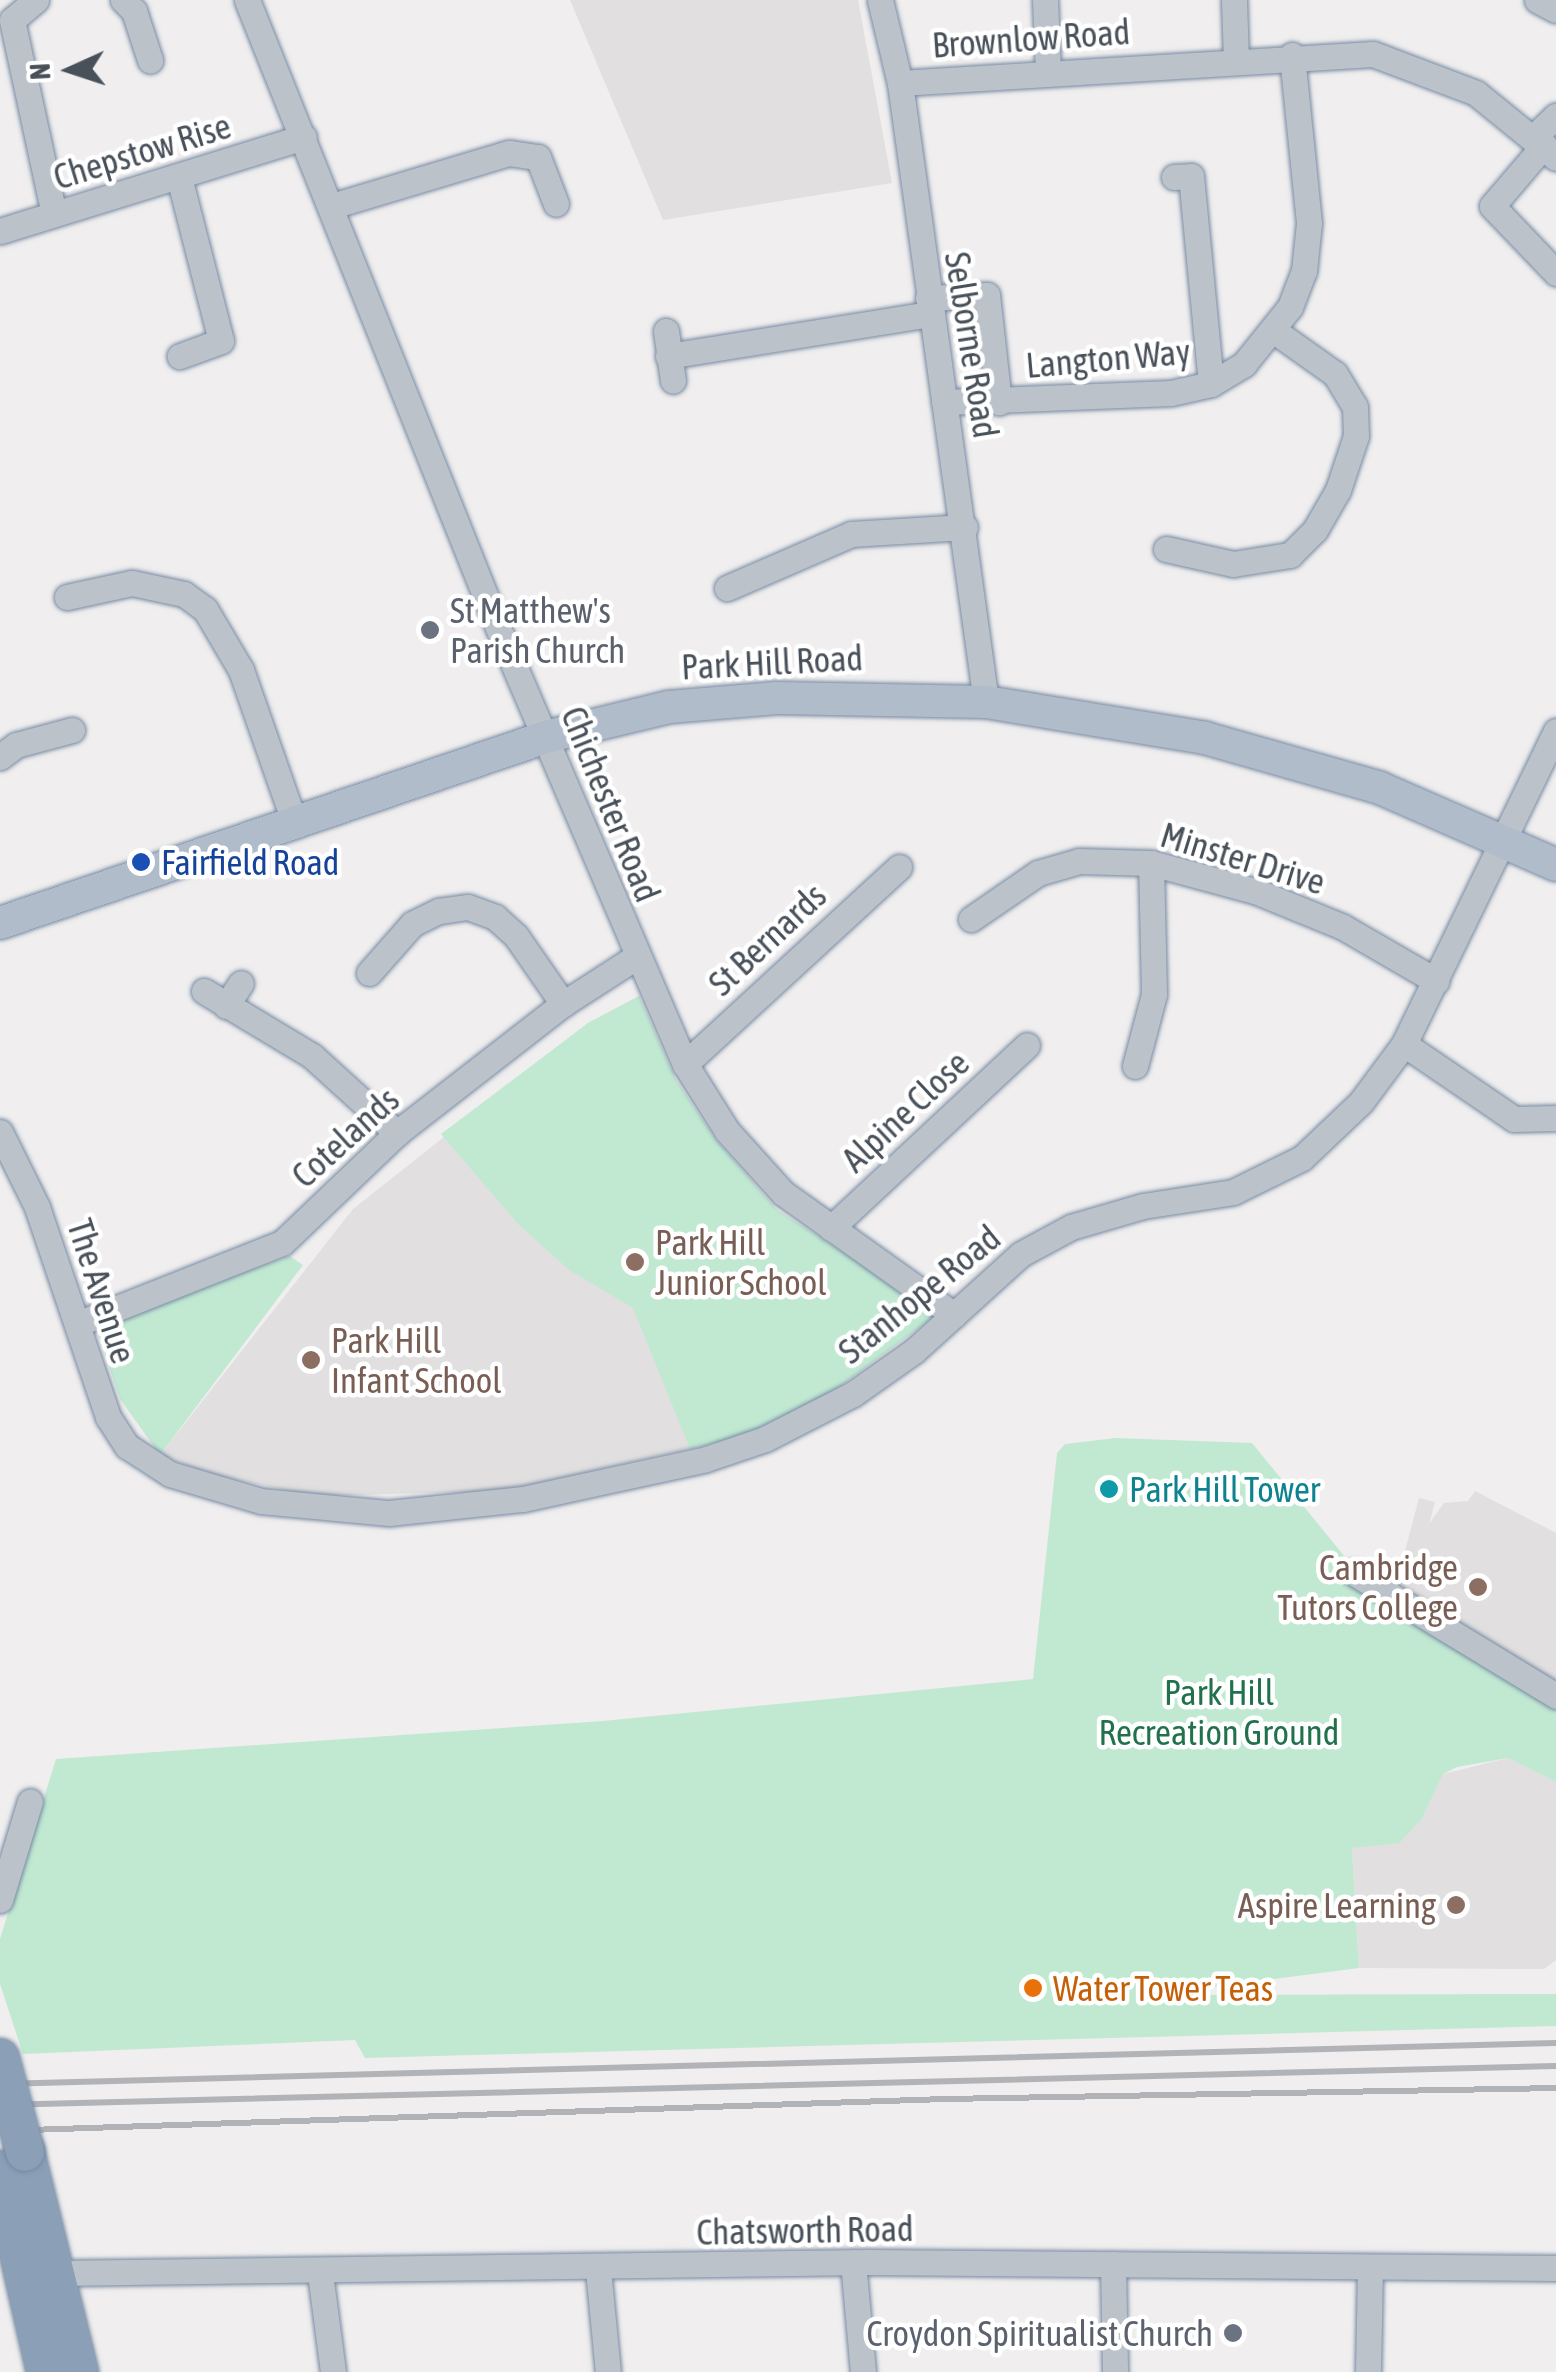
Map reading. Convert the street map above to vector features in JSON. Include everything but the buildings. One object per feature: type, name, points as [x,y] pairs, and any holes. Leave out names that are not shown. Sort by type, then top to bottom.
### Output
[{"type":"highway","points":[[0,2058],[12,2161],[46,2372]]},
{"type":"highway","points":[[12,2161],[58,2288],[79,2372]]},
{"type":"main road","name":"Park Hill Road","points":[[0,922],[548,736],[644,712],[744,701],[889,696],[986,702],[1125,722],[1252,749],[1380,788],[1556,864]]},
{"type":"street","points":[[36,0],[12,20],[54,214]]},
{"type":"street","points":[[123,0],[134,12],[150,60]]},
{"type":"street","name":"Chichester Road","points":[[247,0],[446,500],[548,736],[636,957],[685,1064],[726,1132],[783,1193],[954,1315]]},
{"type":"street","name":"Selborne Road","points":[[880,0],[900,82],[965,527],[986,702]]},
{"type":"street","points":[[1046,0],[1048,72]]},
{"type":"street","points":[[1234,0],[1236,59]]},
{"type":"street","points":[[1537,0],[1556,10]]},
{"type":"street","name":"Brownlow Road","points":[[900,82],[1363,53],[1422,68],[1476,93],[1545,146]]},
{"type":"street","name":"Langton Way","points":[[944,402],[1170,392],[1211,384],[1244,364],[1274,330],[1304,271],[1309,223],[1292,55]]},
{"type":"street","points":[[1556,116],[1545,146],[1492,206],[1556,273]]},
{"type":"street","name":"Chepstow Rise","points":[[0,231],[304,137]]},
{"type":"street","points":[[332,206],[509,153],[538,156],[556,204]]},
{"type":"street","points":[[179,176],[220,341],[180,356]]},
{"type":"street","points":[[1174,178],[1191,176],[1211,384]]},
{"type":"street","points":[[669,356],[988,295],[999,402]]},
{"type":"street","points":[[1166,549],[1233,564],[1290,555],[1315,530],[1338,490],[1356,436],[1355,406],[1335,374],[1274,330]]},
{"type":"street","points":[[727,588],[851,534],[965,527]]},
{"type":"street","points":[[67,597],[132,583],[184,594],[205,609],[241,670],[294,821]]},
{"type":"street","points":[[0,757],[16,745],[72,730]]},
{"type":"street","points":[[1508,841],[1556,731]]},
{"type":"street","name":"Stanhope Road","points":[[148,1463],[208,1488],[336,1511],[410,1512],[523,1499],[765,1440],[882,1375],[1021,1254],[1071,1227],[1142,1206],[1233,1192],[1283,1170],[1343,1121],[1404,1044],[1508,841]]},
{"type":"street","name":"Minster Drive","points":[[970,919],[1052,869],[1079,861],[1151,863],[1255,891],[1344,928],[1436,981]]},
{"type":"street","points":[[1134,1066],[1154,994],[1151,863]]},
{"type":"street","name":"St Bernards","points":[[685,1064],[899,868]]},
{"type":"street","points":[[373,956],[412,924],[439,910],[468,908],[495,917],[516,936],[563,1004]]},
{"type":"street","name":"Cotelands","points":[[77,1324],[272,1249],[397,1133],[563,1004],[636,957]]},
{"type":"street","points":[[226,1006],[240,983]]},
{"type":"street","points":[[204,991],[292,1042],[397,1133]]},
{"type":"street","points":[[1404,1044],[1514,1120],[1556,1118]]},
{"type":"street","name":"Alpine Close","points":[[831,1228],[1027,1045]]},
{"type":"street","name":"The Avenue","points":[[0,1132],[37,1207],[108,1417],[148,1463]]},
{"type":"street","points":[[1354,1573],[1556,1696]]},
{"type":"street","points":[[0,1900],[30,1801]]},
{"type":"street","points":[[853,2262],[863,2372]]},
{"type":"street","name":"Chatsworth Road","points":[[58,2288],[320,2274],[853,2262],[1556,2268]]},
{"type":"street","points":[[1113,2264],[1115,2372]]},
{"type":"street","points":[[1368,2372],[1370,2267]]},
{"type":"street","points":[[598,2269],[608,2372]]},
{"type":"street","points":[[320,2274],[333,2372]]},
{"type":"street","points":[[58,2288],[67,2372]]},
{"type":"shaded area","points":[[570,0],[858,0],[892,183],[663,220]]},
{"type":"shaded area","name":"Park Hill Junior School","points":[[639,996],[676,1080],[716,1140],[777,1210],[939,1313],[832,1392],[741,1437],[503,1491],[313,1496],[213,1475],[160,1455],[353,1209],[588,1023]]},
{"type":"shaded area","name":"Cambridge Tutors College","points":[[1475,1491],[1556,1533],[1556,1685],[1396,1585],[1419,1498],[1435,1502],[1429,1524],[1444,1503],[1468,1501]]},
{"type":"shaded area","name":"Aspire Learning","points":[[1508,1758],[1556,1782],[1556,1960],[1544,1969],[1359,1968],[1352,1848],[1422,1819],[1443,1774]]},
{"type":"green space","points":[[639,996],[676,1080],[716,1140],[777,1210],[939,1313],[832,1392],[741,1437],[690,1449],[633,1308],[569,1270],[518,1224],[441,1134],[588,1023]]},
{"type":"green space","points":[[290,1256],[303,1265],[160,1455],[120,1399],[98,1334],[104,1321]]},
{"type":"green space","name":"Park Hill Recreation Ground","points":[[1116,1438],[1252,1443],[1385,1606],[1556,1706],[1556,1782],[1508,1758],[1457,1767],[1443,1774],[1422,1819],[1399,1843],[1352,1848],[1359,1968],[1152,1995],[1556,1994],[1556,2026],[365,2058],[355,2040],[23,2054],[0,1984],[0,1939],[56,1759],[603,1721],[1033,1679],[1057,1453],[1065,1444]]},
{"type":"railway","points":[[0,2084],[1556,2043]]},
{"type":"railway","points":[[0,2105],[1556,2066]]},
{"type":"railway","points":[[0,2131],[946,2099],[1556,2088]]},
{"type":"place","name":"St Matthew's Parish Church","points":[[430,630]]},
{"type":"place","name":"Fairfield Road","points":[[141,862]]},
{"type":"place","name":"Park Hill Junior School","points":[[635,1262]]},
{"type":"place","name":"Park Hill Infant School","points":[[311,1360]]},
{"type":"place","name":"Park Hill Tower","points":[[1109,1489]]},
{"type":"place","name":"Cambridge Tutors College","points":[[1478,1587]]},
{"type":"place","name":"Aspire Learning","points":[[1456,1905]]},
{"type":"place","name":"Water Tower Teas","points":[[1033,1988]]},
{"type":"place","name":"Croydon Spiritualist Church","points":[[1233,2333]]}]
